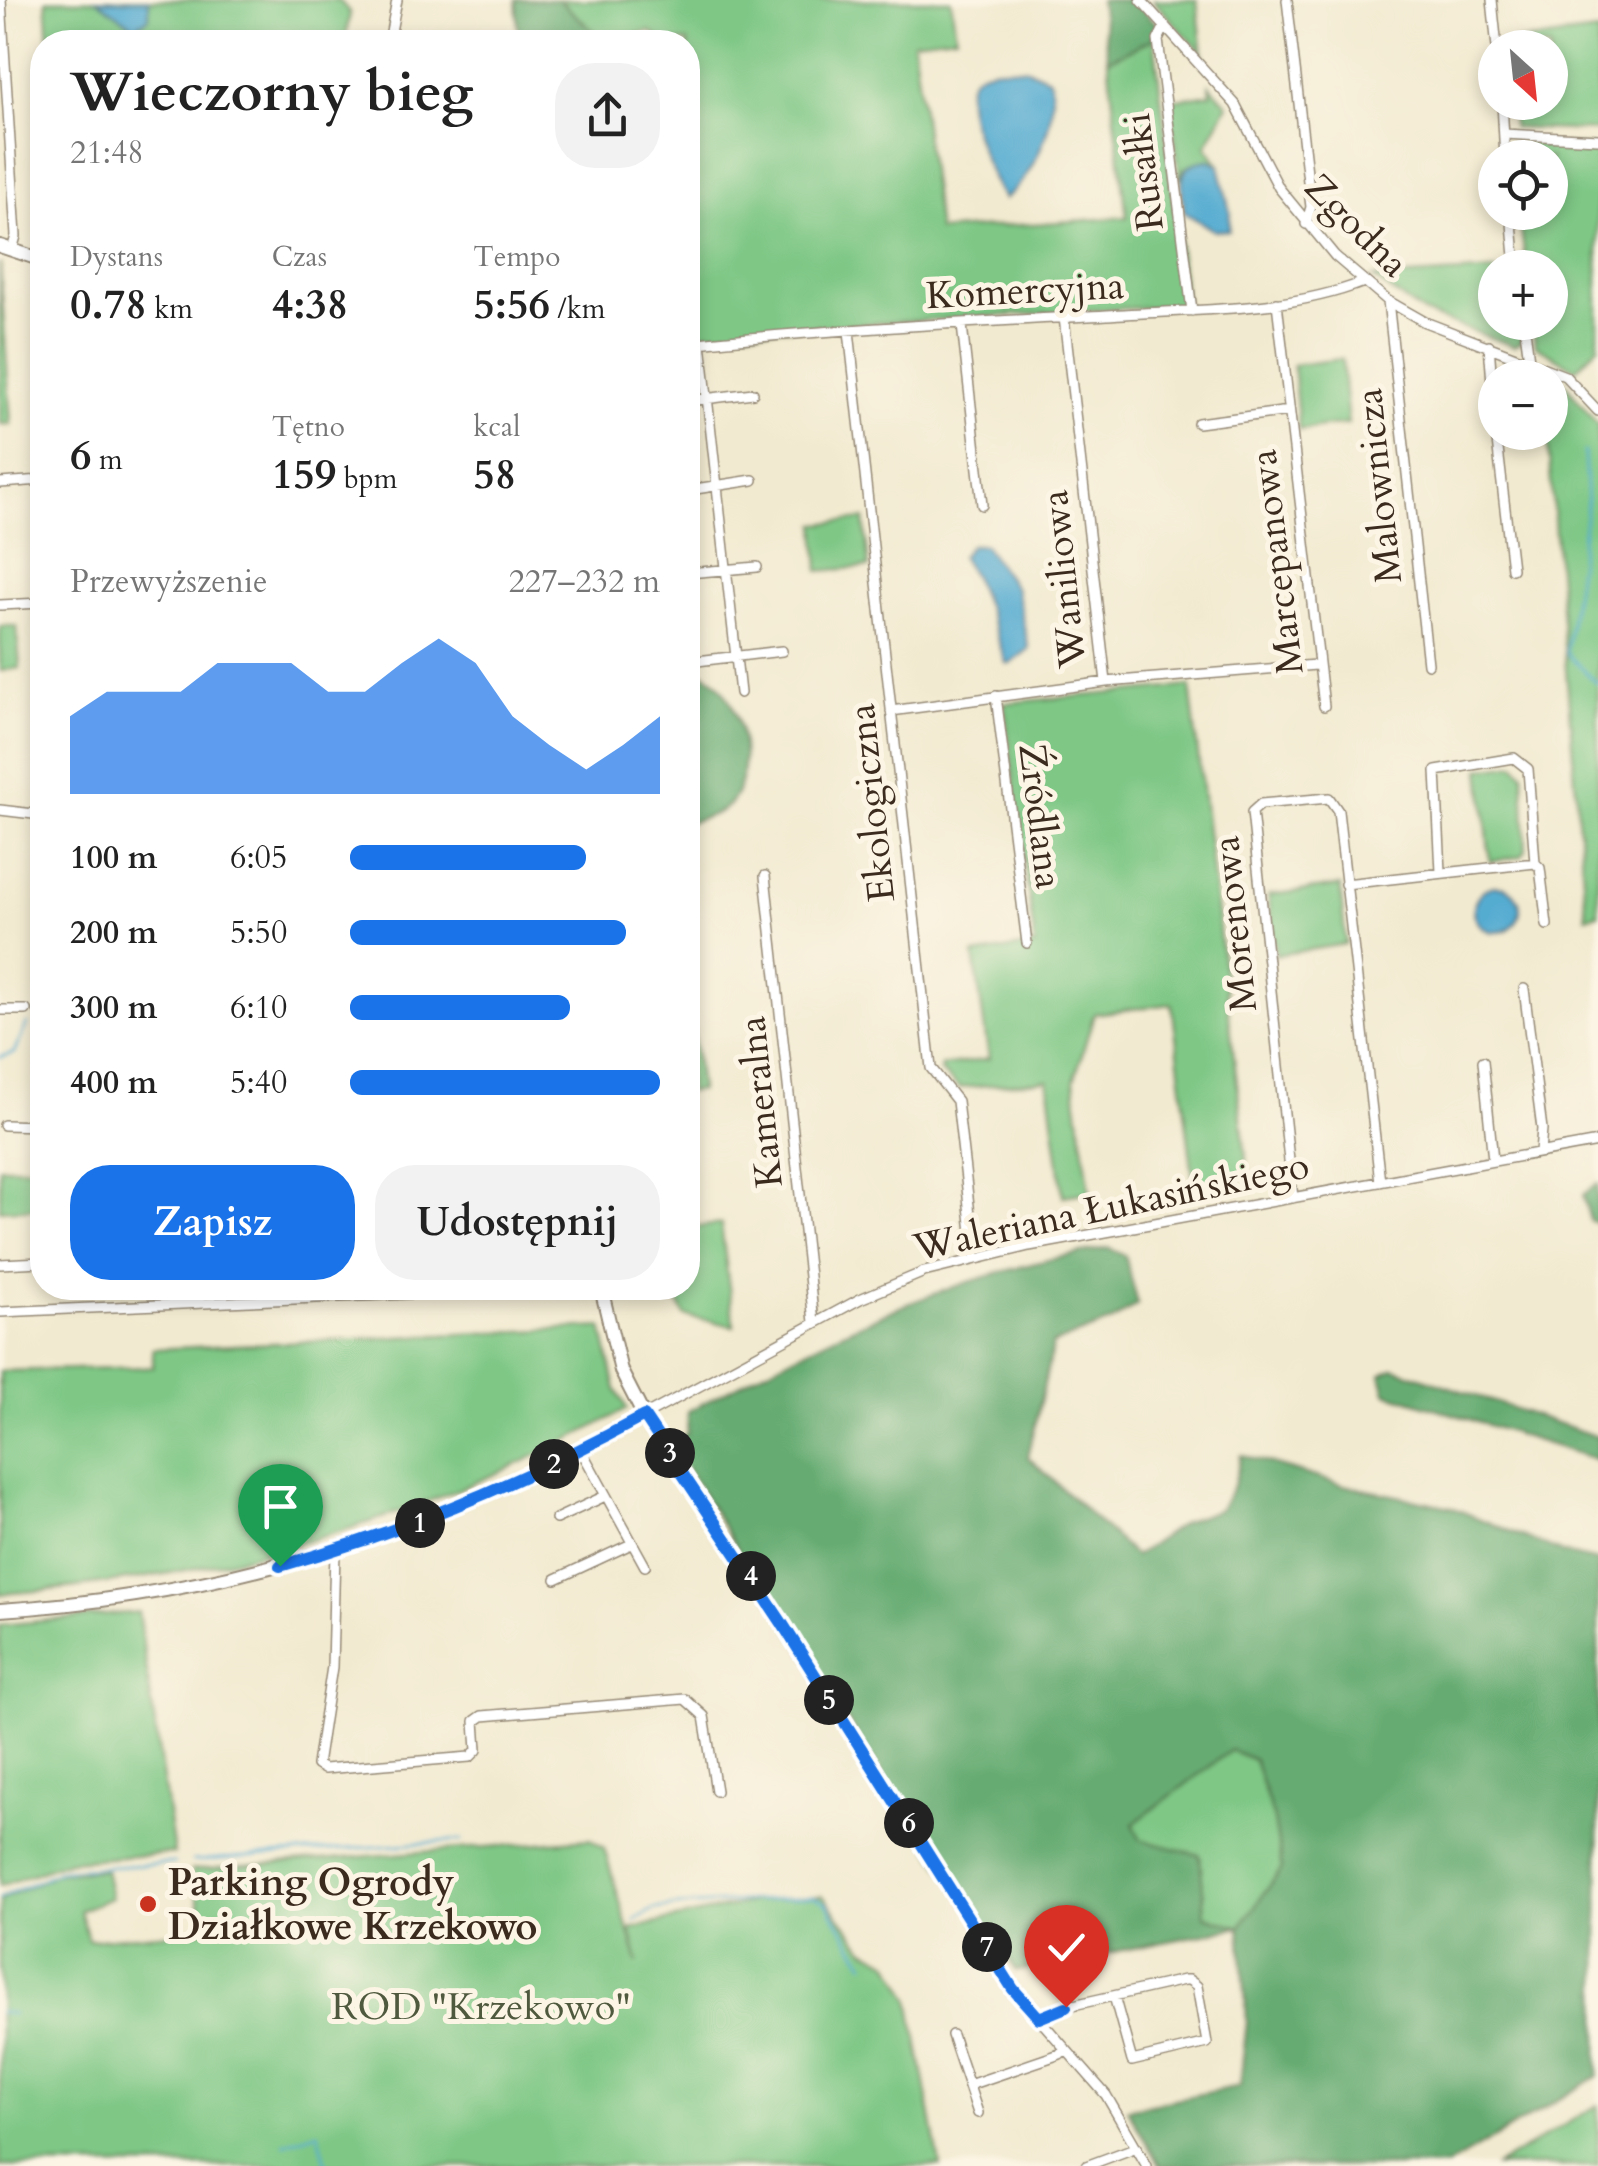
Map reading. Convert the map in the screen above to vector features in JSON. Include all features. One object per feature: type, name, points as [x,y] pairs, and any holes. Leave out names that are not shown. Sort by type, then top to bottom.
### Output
[{"type":"street","points":[[1,0],[16,236],[6,248],[30,256]]},
{"type":"street","points":[[391,30],[397,0]]},
{"type":"street","name":"Zgodna","points":[[1141,0],[1235,104],[1279,188],[1306,224],[1364,282],[1388,301],[1442,329],[1530,360]]},
{"type":"street","points":[[1287,0],[1311,207],[1306,224]]},
{"type":"street","points":[[1492,0],[1496,30]]},
{"type":"street","name":"Rusałki","points":[[1165,26],[1158,40],[1192,311]]},
{"type":"street","points":[[1503,120],[1504,140]]},
{"type":"street","points":[[1504,134],[1598,139]]},
{"type":"street","name":"Komercyjna","points":[[702,343],[1192,311],[1277,302],[1364,282]]},
{"type":"street","name":"Malownicza","points":[[1388,301],[1428,664]]},
{"type":"street","name":"Marcepanowa","points":[[1277,302],[1316,665],[1324,706]]},
{"type":"street","name":"Waniliowa","points":[[891,711],[1106,682],[1064,317]]},
{"type":"street","points":[[962,325],[982,505]]},
{"type":"street","name":"Ekologiczna","points":[[849,331],[930,1068],[958,1101],[975,1258]]},
{"type":"street","points":[[1527,340],[1530,360]]},
{"type":"street","points":[[702,343],[740,694]]},
{"type":"street","points":[[1489,345],[1490,360]]},
{"type":"street","name":"Zgodna","points":[[1568,379],[1598,411]]},
{"type":"street","points":[[700,399],[753,393]]},
{"type":"street","name":"Marcepanowa","points":[[1198,422],[1288,411]]},
{"type":"street","points":[[1498,450],[1512,570]]},
{"type":"street","points":[[700,488],[753,480]]},
{"type":"street","points":[[0,483],[30,481]]},
{"type":"street","points":[[700,573],[756,568]]},
{"type":"street","points":[[0,605],[30,604]]},
{"type":"street","points":[[700,661],[782,651]]},
{"type":"street","points":[[1106,682],[1316,665]]},
{"type":"street","name":"Źródlana","points":[[996,696],[1027,944]]},
{"type":"street","points":[[1441,872],[1436,771],[1514,758],[1528,769],[1535,863],[1540,868],[1547,925]]},
{"type":"street","name":"Morenowa","points":[[1293,1198],[1252,812],[1256,807],[1329,798],[1335,803],[1380,1182]]},
{"type":"street","points":[[0,810],[30,814]]},
{"type":"street","points":[[1344,884],[1535,863]]},
{"type":"street","name":"Kameralna","points":[[764,876],[814,1322]]},
{"type":"street","points":[[1524,988],[1542,1129],[1540,1152]]},
{"type":"street","points":[[0,1010],[26,1010]]},
{"type":"street","points":[[1483,1061],[1493,1160]]},
{"type":"street","points":[[4,1125],[30,1126]]},
{"type":"street","name":"Waleriana Łukasińskiego","points":[[0,1610],[162,1591],[335,1551],[484,1497],[649,1422],[814,1322],[902,1280],[975,1258],[1598,1142]]},
{"type":"street","points":[[0,1264],[30,1263]]},
{"type":"street","points":[[0,1312],[273,1300]]},
{"type":"street","points":[[604,1300],[620,1371],[649,1422],[782,1623],[1007,1979],[1106,2096],[1147,2166]]},
{"type":"street","points":[[582,1450],[629,1545],[645,1566]]},
{"type":"street","points":[[556,1519],[603,1497]]},
{"type":"street","points":[[556,1579],[629,1545]]},
{"type":"street","points":[[335,1551],[332,1668],[317,1765],[324,1769],[470,1757],[477,1750],[475,1721],[482,1716],[685,1699],[704,1716],[716,1791]]},
{"type":"street","points":[[1039,2018],[1048,2011],[1114,1996],[1194,1982],[1207,2043],[1132,2061],[1114,1996]]},
{"type":"street","points":[[952,2035],[978,2112]]},
{"type":"street","points":[[969,2085],[1060,2054],[1066,2048]]},
{"type":"street","points":[[1086,2166],[1137,2146]]},
{"type":"green space","points":[[46,0],[339,0],[350,13],[347,30],[48,30]]},
{"type":"green space","points":[[516,0],[559,0],[592,30],[518,30]]},
{"type":"green space","points":[[559,0],[951,0],[956,36],[913,41],[938,231],[1127,217],[1108,60],[1154,38],[1186,305],[700,333],[700,30],[592,30]]},
{"type":"green space","points":[[1100,0],[1132,0],[1158,25],[1154,38],[1108,60]]},
{"type":"green space","points":[[1153,0],[1197,0],[1203,54]]},
{"type":"green space","points":[[1598,32],[1598,131],[1513,128],[1512,120],[1568,120],[1568,36]]},
{"type":"green space","points":[[1210,85],[1228,105],[1206,146],[1219,164],[1210,160],[1184,168],[1180,180],[1170,100],[1211,94]]},
{"type":"green space","points":[[1568,146],[1598,147],[1598,346],[1576,369],[1568,360],[1561,360],[1535,345],[1535,340],[1568,340],[1568,250],[1524,250],[1521,230],[1568,230]]},
{"type":"green space","points":[[0,262],[11,424],[0,424]]},
{"type":"green space","points":[[1478,272],[1478,333],[1423,313],[1373,278]]},
{"type":"green space","points":[[1497,340],[1522,340],[1514,346]]},
{"type":"green space","points":[[1342,359],[1348,424],[1299,430],[1293,365]]},
{"type":"green space","points":[[1568,388],[1598,425],[1598,914],[1586,917],[1548,450],[1568,450]]},
{"type":"green space","points":[[864,519],[869,567],[819,571],[816,524]]},
{"type":"green space","points":[[0,626],[17,626],[20,668],[0,671]]},
{"type":"green space","points":[[700,672],[721,688],[733,706],[740,728],[742,775],[736,794],[720,811],[700,818]]},
{"type":"green space","points":[[1190,686],[1248,1175],[1194,1185],[1172,1004],[1094,1014],[1074,1081],[1090,1192],[1063,1196],[1048,1080],[959,1088],[941,1072],[941,1066],[989,1059],[974,955],[1035,945],[1004,703]]},
{"type":"green space","points":[[1515,764],[1523,773],[1526,850],[1521,856],[1490,862],[1481,769]]},
{"type":"green space","points":[[1340,886],[1346,944],[1276,955],[1268,895]]},
{"type":"green space","points":[[0,1167],[30,1167],[30,1209],[0,1210]]},
{"type":"green space","points":[[1598,1183],[1598,1223],[1590,1221],[1583,1195]]},
{"type":"green space","points":[[721,1224],[734,1326],[685,1316],[677,1300],[700,1300],[700,1227]]},
{"type":"green space","points":[[1109,1248],[1125,1256],[1138,1304],[1113,1321],[1053,1344],[1028,1457],[1135,1556],[1184,1522],[1220,1509],[1234,1485],[1241,1455],[1343,1485],[1451,1507],[1563,1553],[1598,1561],[1598,2076],[1447,2166],[1160,2166],[1127,2109],[1240,2086],[1247,2021],[1240,1927],[1017,1971],[945,1872],[671,1445],[687,1433],[688,1411],[792,1357],[941,1291],[1049,1260]],"holes":[[[1231,1750],[1254,1760],[1274,1819],[1282,1869],[1240,1927],[1205,1916],[1200,1855],[1141,1840],[1133,1824]]]},
{"type":"green space","points":[[602,1327],[616,1389],[627,1409],[478,1481],[402,1511],[245,1557],[165,1574],[0,1594],[0,1371],[153,1367],[153,1349]]},
{"type":"green space","points":[[1394,1368],[1598,1437],[1598,1460],[1386,1393],[1381,1375]]},
{"type":"green space","points":[[138,1612],[174,1853],[69,1861],[0,1886],[0,1625]]},
{"type":"green space","points":[[1231,1750],[1254,1760],[1274,1819],[1282,1869],[1240,1927],[1205,1916],[1200,1856],[1141,1840],[1133,1824]]},
{"type":"green space","name":"ROD \"Krzekowo\"","points":[[590,1839],[604,1848],[638,1963],[630,1929],[757,1901],[823,1896],[865,1949],[890,1962],[910,1999],[940,2166],[0,2166],[0,1900],[57,1873],[105,1870],[111,1898],[80,1910],[88,1940],[206,1930],[191,1870]]},
{"type":"green space","points":[[1598,2105],[1598,2166],[1496,2166]]},
{"type":"water","points":[[96,0],[149,0],[149,18],[135,27]]},
{"type":"water","points":[[1026,68],[1049,78],[1051,109],[1035,161],[1004,199],[977,140],[968,89],[972,79],[983,71]]},
{"type":"water","points":[[1210,160],[1219,165],[1230,212],[1229,230],[1215,231],[1184,212],[1182,184],[1186,170]]},
{"type":"water","points":[[970,545],[984,545],[1016,589],[1029,649],[1010,664],[1006,663],[981,594],[961,557]]},
{"type":"water","points":[[1497,886],[1513,893],[1520,909],[1513,925],[1497,932],[1481,925],[1474,909],[1481,893]]},
{"type":"waterway","points":[[1584,452],[1587,503],[1566,653],[1598,684]]},
{"type":"waterway","points":[[0,1057],[14,1053],[27,1024]]},
{"type":"waterway","points":[[193,1861],[462,1840]]},
{"type":"waterway","points":[[0,1898],[62,1870],[175,1863]]},
{"type":"waterway","points":[[635,1920],[654,1909],[676,1906],[813,1897],[827,1904],[865,1964]]},
{"type":"waterway","points":[[0,2012],[13,2014]]},
{"type":"waterway","points":[[284,2144],[318,2132],[327,2166]]},
{"type":"place","name":"Parking Ogrody Działkowe Krzekowo","points":[[148,1904]]},
{"type":"route","points":[[280,1566],[384,1536],[484,1497],[644,1416],[782,1623],[1013,1989],[1039,2018],[1048,2011],[1066,2007]]}]
